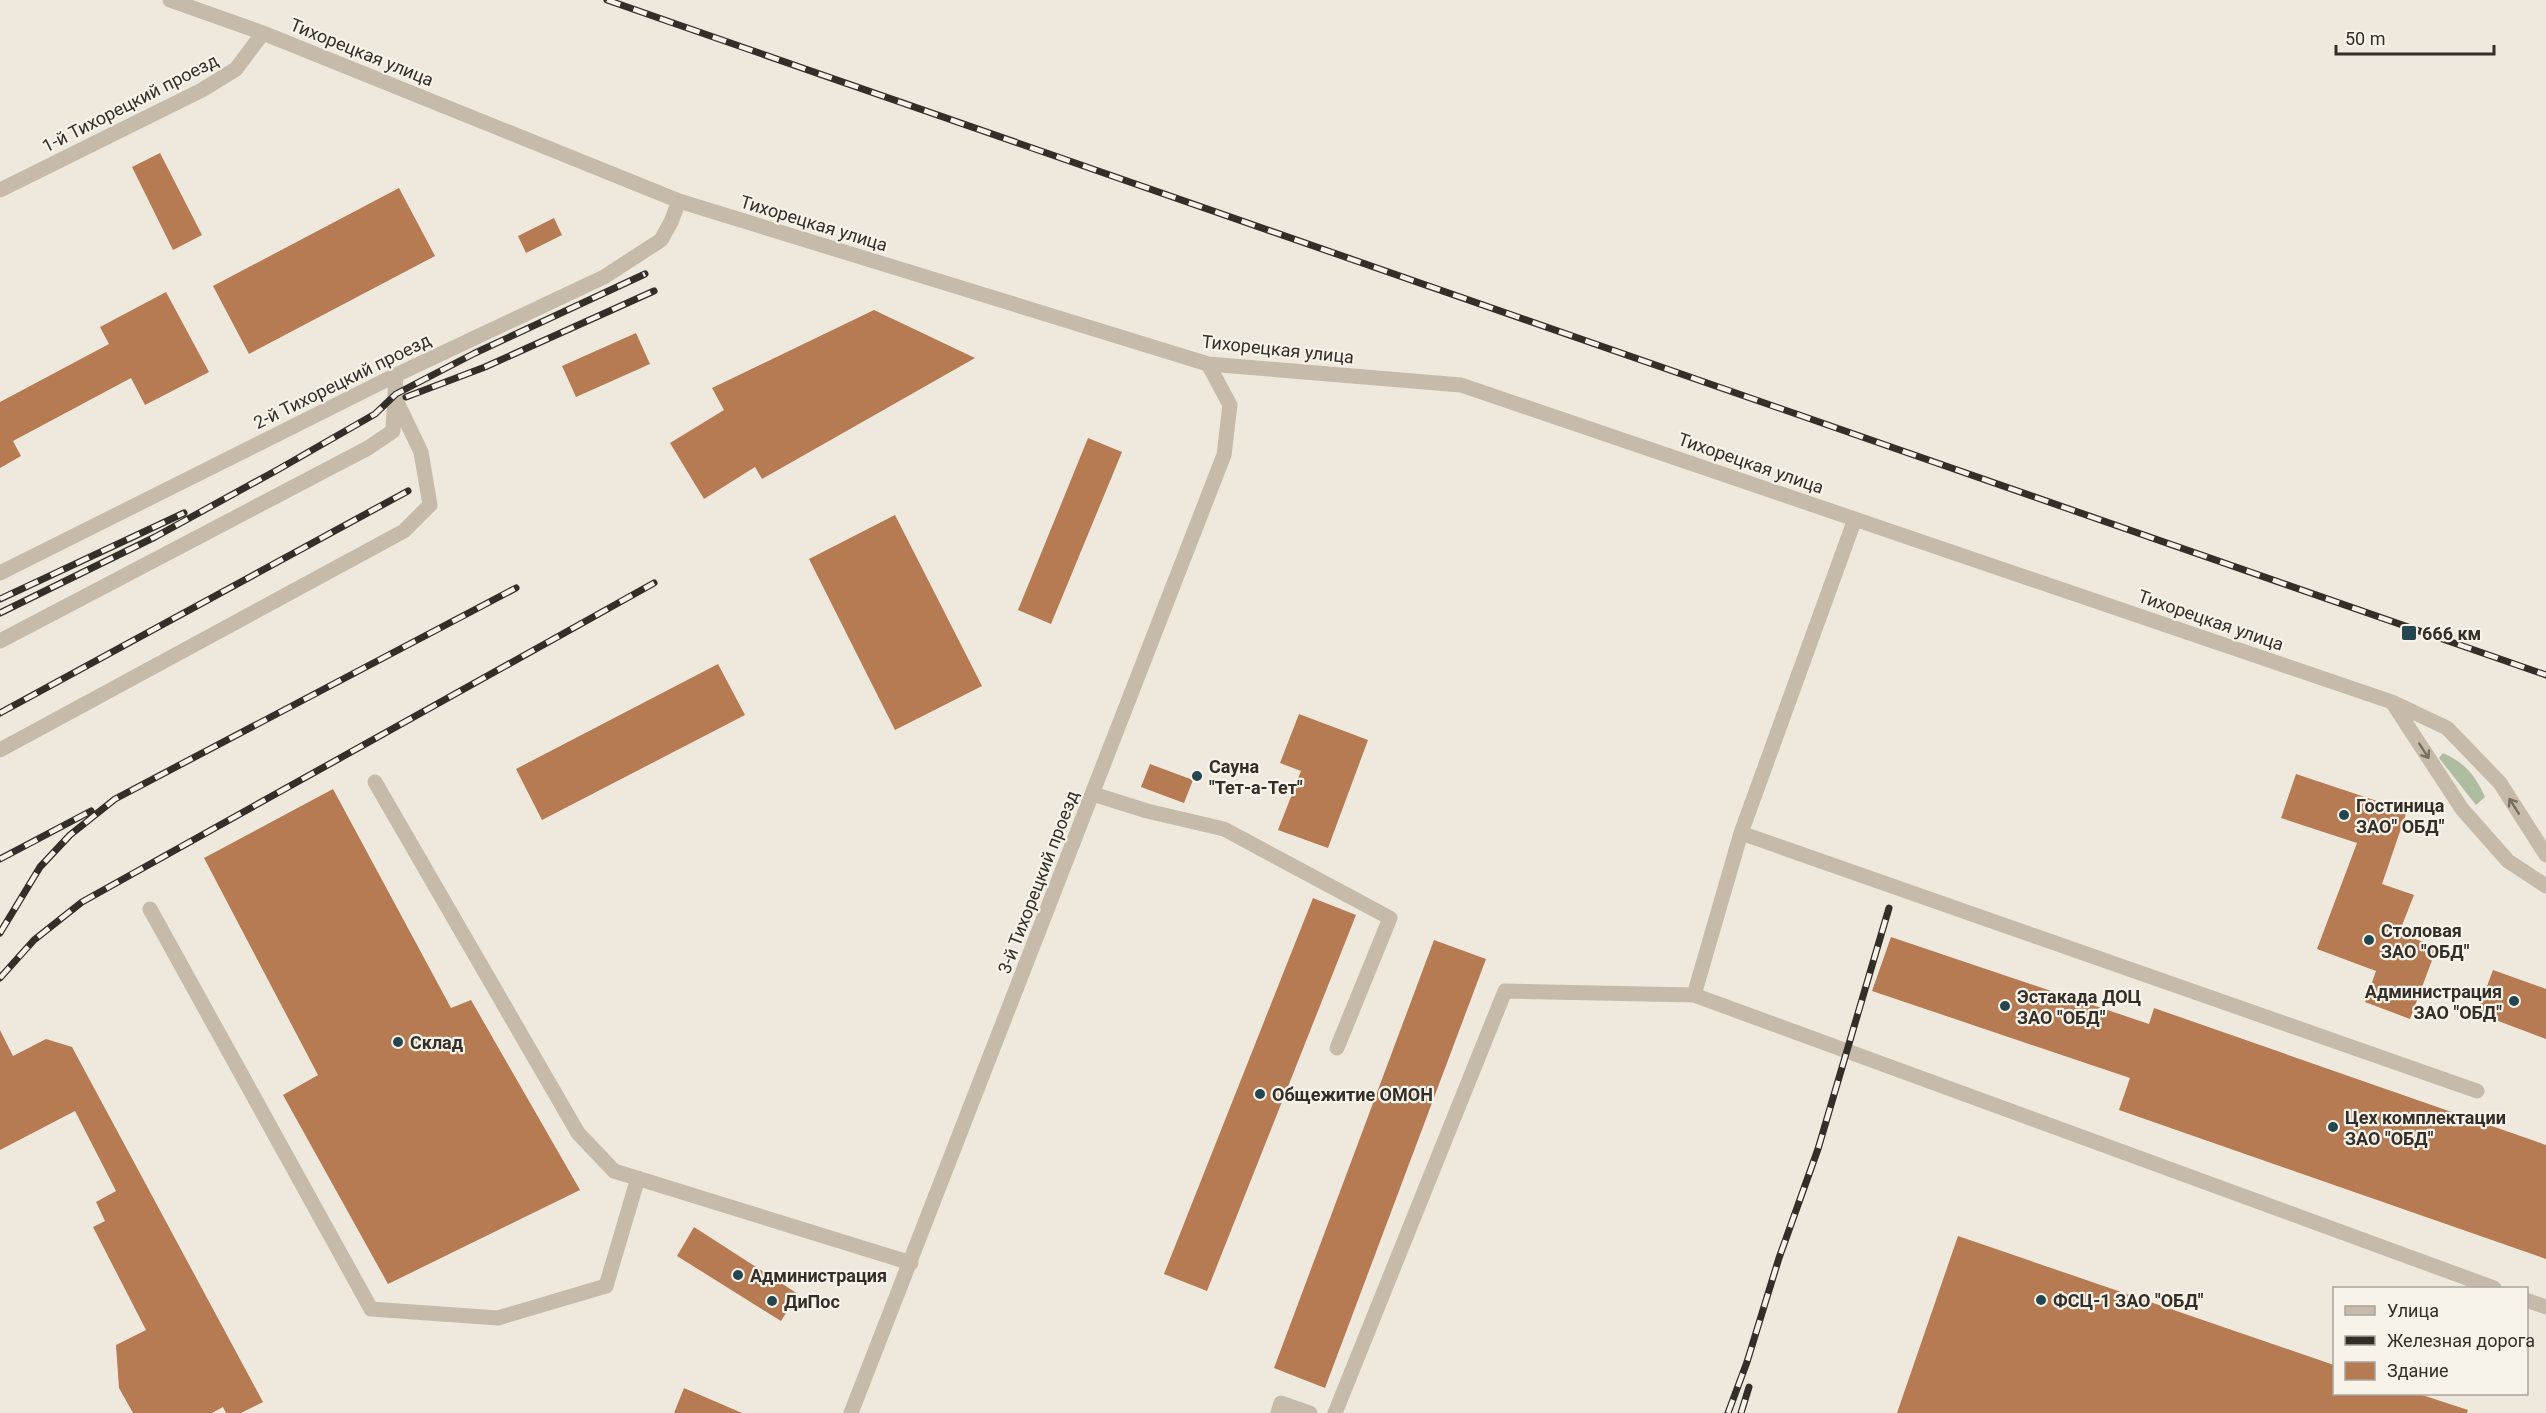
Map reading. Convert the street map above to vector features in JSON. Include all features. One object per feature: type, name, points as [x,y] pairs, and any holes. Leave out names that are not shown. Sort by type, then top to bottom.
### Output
[{"type":"street","name":"Тихорецкая улица","points":[[170,0],[263,33],[679,201],[1208,364],[1461,385],[2392,702],[2446,728],[2500,783],[2546,855]]},
{"type":"street","name":"1-й Тихорецкий проезд","points":[[0,190],[202,90],[236,69],[263,33]]},
{"type":"street","name":"2-й Тихорецкий проезд","points":[[0,573],[396,375],[604,277],[661,240],[672,222],[679,201]]},
{"type":"street","name":"3-й Тихорецкий проезд","points":[[851,1413],[1224,455],[1230,405],[1208,364]]},
{"type":"street","points":[[0,641],[368,448],[393,431],[396,375]]},
{"type":"street","points":[[0,750],[404,531],[430,505],[421,452],[396,400]]},
{"type":"street","points":[[1694,995],[1741,833],[1855,519]]},
{"type":"street","points":[[2392,702],[2462,809],[2508,861],[2546,886]]},
{"type":"street","points":[[375,782],[578,1133],[614,1171],[911,1263]]},
{"type":"street","points":[[1093,794],[1147,812],[1224,829],[1390,918],[1337,1048]]},
{"type":"street","points":[[1741,833],[2477,1091]]},
{"type":"street","points":[[150,909],[371,1309],[498,1318],[606,1286],[638,1178]]},
{"type":"street","points":[[1335,1413],[1504,991],[1694,995],[2491,1287]]},
{"type":"street","points":[[2528,1301],[2546,1307]]},
{"type":"street","points":[[1278,1413],[1281,1403],[1310,1413]]},
{"type":"green space","points":[[2443,753],[2468,770],[2477,782],[2485,797],[2476,805],[2439,758]]},
{"type":"building","points":[[160,153],[202,235],[173,250],[132,167]]},
{"type":"building","points":[[399,188],[435,256],[249,354],[213,286]]},
{"type":"building","points":[[554,218],[562,235],[526,253],[518,236]]},
{"type":"building","points":[[166,292],[209,372],[145,405],[131,378],[13,441],[21,456],[0,468],[0,402],[109,344],[100,327]]},
{"type":"building","points":[[874,310],[975,358],[762,479],[755,467],[704,499],[670,443],[724,410],[712,388]]},
{"type":"building","points":[[636,333],[650,364],[576,397],[562,366]]},
{"type":"building","points":[[1088,438],[1122,452],[1051,624],[1018,610]]},
{"type":"building","points":[[895,515],[982,686],[895,730],[809,559]]},
{"type":"building","points":[[718,664],[745,715],[542,820],[516,769]]},
{"type":"building","points":[[1299,714],[1368,740],[1328,848],[1278,830],[1301,771],[1280,763]]},
{"type":"building","points":[[1150,764],[1193,780],[1184,803],[1141,787]]},
{"type":"building","points":[[2296,774],[2407,811],[2382,884],[2414,895],[2399,933],[2437,947],[2410,1019],[2365,1002],[2376,971],[2317,949],[2357,843],[2281,818]]},
{"type":"building","name":"Склад","points":[[333,789],[451,1008],[471,1000],[580,1190],[388,1284],[283,1095],[318,1075],[204,858]]},
{"type":"building","name":"Общежитие ОМОН","points":[[1313,898],[1356,915],[1207,1291],[1164,1274]]},
{"type":"building","name":"Цех комплектации ЗАО \"ОБД\"","points":[[1891,937],[2149,1024],[2154,1008],[2546,1145],[2546,1259],[2119,1110],[2130,1078],[1872,991]]},
{"type":"building","points":[[1434,940],[1486,959],[1325,1388],[1274,1368]]},
{"type":"building","name":"Администрация ЗАО \"ОБД\"","points":[[2493,970],[2546,989],[2546,1039],[2477,1013]]},
{"type":"building","points":[[0,1030],[13,1056],[46,1039],[72,1047],[263,1402],[241,1413],[226,1413],[223,1407],[212,1413],[133,1413],[119,1388],[116,1345],[146,1330],[93,1227],[105,1221],[96,1202],[116,1191],[75,1111],[0,1150]]},
{"type":"building","name":"Администрация","points":[[694,1227],[798,1294],[781,1321],[677,1256]]},
{"type":"building","name":"ФСЦ-1 ЗАО \"ОБД\"","points":[[1958,1236],[2333,1365],[2333,1395],[2422,1395],[2468,1410],[2467,1413],[1897,1413]]},
{"type":"building","points":[[684,1388],[742,1413],[674,1413]]},
{"type":"railway","points":[[607,0],[2546,675]]},
{"type":"railway","points":[[0,613],[155,537],[279,469],[375,414],[396,394],[475,353],[645,274]]},
{"type":"railway","points":[[406,397],[485,367],[654,291]]},
{"type":"railway","points":[[0,713],[408,491]]},
{"type":"railway","points":[[0,599],[184,513]]},
{"type":"railway","points":[[0,978],[34,940],[82,902],[654,583]]},
{"type":"railway","points":[[0,933],[40,867],[70,835],[115,799],[516,588]]},
{"type":"railway","points":[[0,859],[91,811]]},
{"type":"railway","points":[[1728,1413],[1818,1149],[1889,908]]},
{"type":"railway","points":[[1741,1413],[1749,1387]]},
{"type":"place","name":"666 км","points":[[2409,633]]},
{"type":"place","name":"Сауна \"Тет-а-Тет\"","points":[[1197,776]]},
{"type":"place","name":"Гостиница ЗАО\" ОБД\"","points":[[2344,815]]},
{"type":"place","name":"Столовая ЗАО \"ОБД\"","points":[[2369,940]]},
{"type":"place","name":"Администрация ЗАО \"ОБД\"","points":[[2514,1001]]},
{"type":"place","name":"Эстакада ДОЦ ЗАО \"ОБД\"","points":[[2005,1006]]},
{"type":"place","name":"Склад","points":[[398,1042]]},
{"type":"place","name":"Общежитие ОМОН","points":[[1260,1094]]},
{"type":"place","name":"Цех комплектации ЗАО \"ОБД\"","points":[[2333,1127]]},
{"type":"place","name":"Администрация","points":[[738,1275]]},
{"type":"place","name":"ФСЦ-1 ЗАО \"ОБД\"","points":[[2041,1300]]},
{"type":"place","name":"ДиПос","points":[[772,1301]]}]
